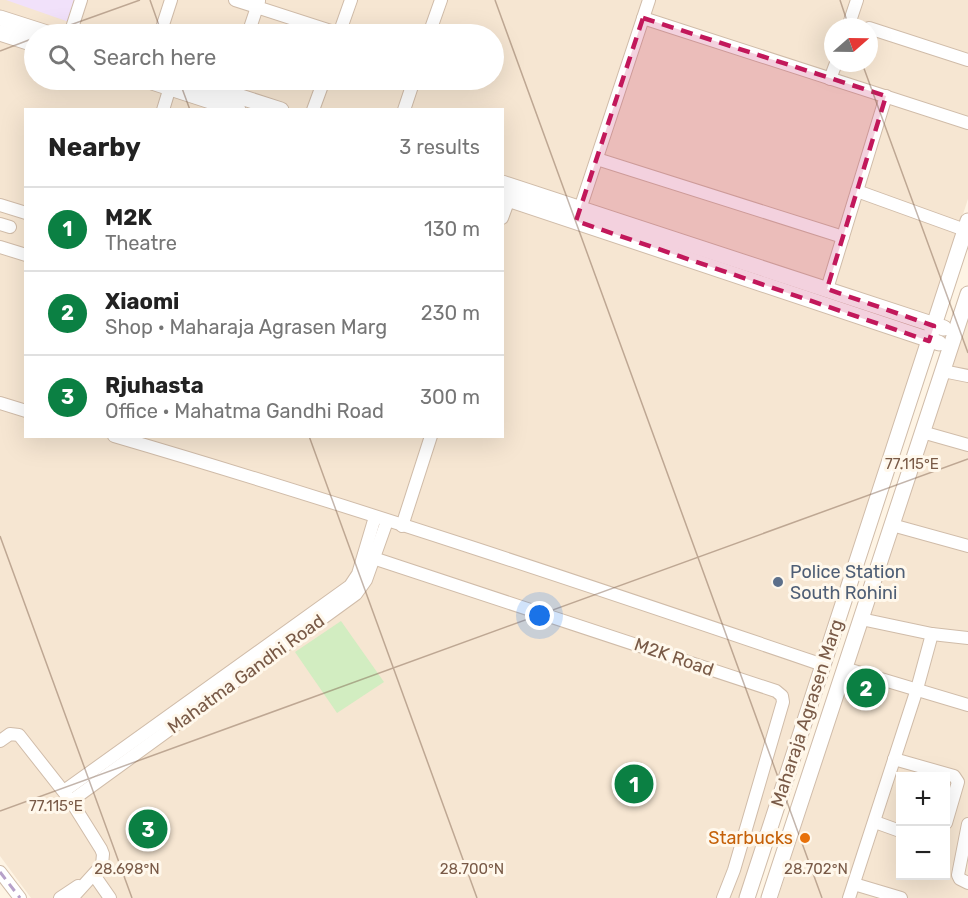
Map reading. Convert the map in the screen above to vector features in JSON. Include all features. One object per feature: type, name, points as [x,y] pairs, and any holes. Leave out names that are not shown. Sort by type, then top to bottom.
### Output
[{"type":"street","points":[[73,24],[81,0]]},
{"type":"street","points":[[163,24],[171,0]]},
{"type":"street","points":[[235,0],[258,4],[312,24]]},
{"type":"street","points":[[343,24],[351,0]]},
{"type":"street","points":[[433,24],[441,0]]},
{"type":"street","points":[[578,215],[649,0]]},
{"type":"street","points":[[851,18],[857,0]]},
{"type":"street","points":[[251,24],[258,4]]},
{"type":"street","points":[[0,18],[24,26]]},
{"type":"street","points":[[643,18],[968,123]]},
{"type":"street","points":[[878,31],[968,60]]},
{"type":"street","points":[[0,33],[24,41]]},
{"type":"street","points":[[830,79],[833,72]]},
{"type":"street","points":[[164,108],[169,90]]},
{"type":"street","points":[[189,90],[232,97],[273,108]]},
{"type":"street","points":[[214,90],[232,97]]},
{"type":"street","points":[[315,108],[321,90]]},
{"type":"street","points":[[405,108],[411,90]]},
{"type":"street","points":[[827,290],[886,96]]},
{"type":"street","points":[[597,159],[843,237]]},
{"type":"street","points":[[504,184],[578,215],[929,341],[953,339]]},
{"type":"street","points":[[857,191],[966,226]]},
{"type":"street","points":[[506,198],[578,215],[827,290],[934,326],[953,339]]},
{"type":"street","points":[[0,205],[24,212]]},
{"type":"street","name":"Maharaja Agrasen Marg","points":[[747,898],[966,226]]},
{"type":"street","points":[[0,247],[24,254]]},
{"type":"street","name":"Maharaja Agrasen Marg","points":[[769,898],[968,294]]},
{"type":"street","points":[[943,371],[968,376]]},
{"type":"street","points":[[0,403],[24,410]]},
{"type":"street","points":[[922,432],[968,445]]},
{"type":"street","points":[[121,438],[227,469],[823,665]]},
{"type":"street","points":[[402,526],[430,438]]},
{"type":"street","name":"Mahatma Gandhi Road","points":[[68,796],[356,594],[366,580],[369,556],[381,519]]},
{"type":"street","points":[[892,525],[968,546]]},
{"type":"street","name":"M2K Road","points":[[369,556],[776,692],[782,696],[783,702],[734,870],[723,898]]},
{"type":"street","points":[[861,619],[932,634],[968,638]]},
{"type":"street","points":[[849,898],[917,689],[932,634]]},
{"type":"street","points":[[844,668],[968,705]]},
{"type":"street","points":[[0,741],[10,734],[19,735],[68,796],[103,854],[102,865],[72,898]]},
{"type":"street","points":[[894,759],[940,772]]},
{"type":"street","points":[[950,775],[954,776],[958,782],[950,807]]},
{"type":"street","points":[[874,822],[896,830]]},
{"type":"street","points":[[968,824],[958,875],[960,879],[968,883]]},
{"type":"street","points":[[0,872],[20,898]]},
{"type":"street","points":[[60,898],[89,879]]},
{"type":"street","points":[[89,879],[110,898]]},
{"type":"street","points":[[854,884],[901,898]]},
{"type":"highlighted area","points":[[643,18],[886,96],[827,289],[934,326],[929,341],[576,221]]},
{"type":"shaded area","points":[[0,0],[968,0],[968,199],[739,898],[31,898],[0,856]]},
{"type":"shaded area","points":[[6,0],[76,0],[69,22]]},
{"type":"shaded area","points":[[968,313],[968,898],[778,898]]},
{"type":"green space","points":[[341,621],[384,682],[337,713],[295,652]]},
{"type":"railway","points":[[0,872],[20,898]]},
{"type":"place","name":"Police Station South Rohini","points":[[778,582]]},
{"type":"place","name":"Xiaomi","points":[[866,688]]},
{"type":"place","name":"M2K","points":[[634,784]]},
{"type":"place","name":"Rjuhasta","points":[[148,829]]},
{"type":"place","name":"Starbucks","points":[[805,838]]}]
